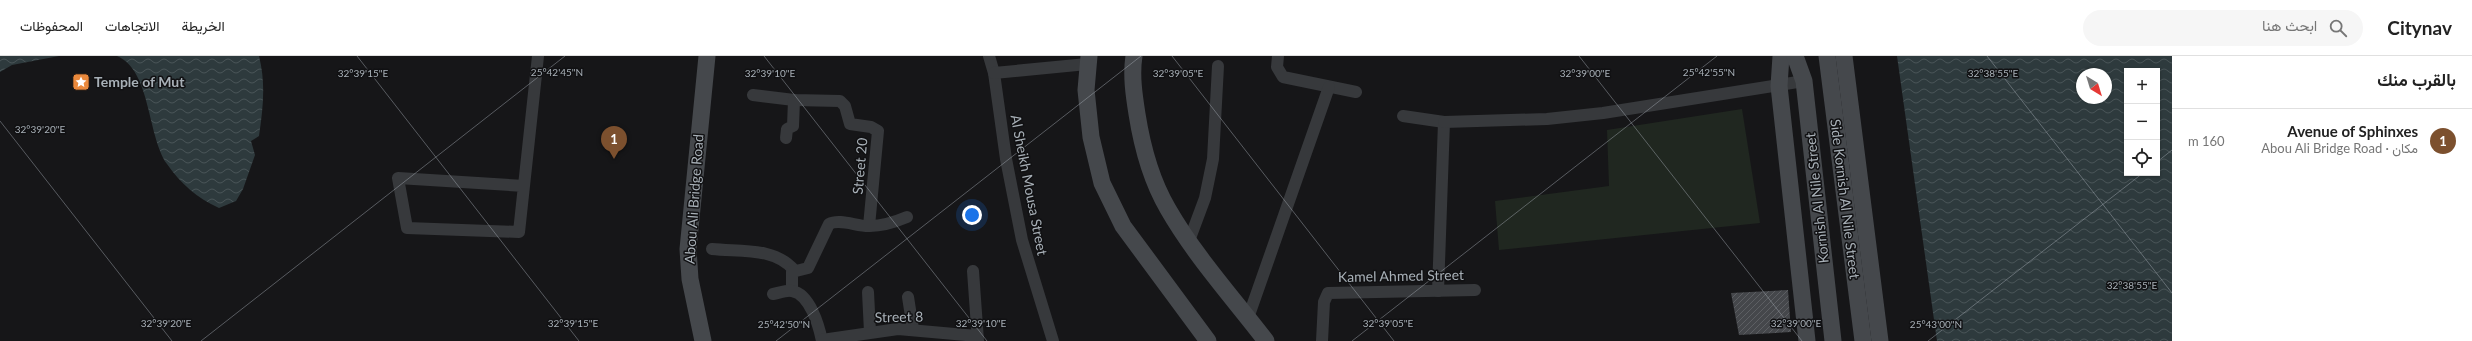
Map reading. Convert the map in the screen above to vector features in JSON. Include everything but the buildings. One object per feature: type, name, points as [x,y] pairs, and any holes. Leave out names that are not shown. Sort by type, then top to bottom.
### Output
[{"type":"street","points":[[524,186],[398,178],[407,228],[519,232],[524,186],[538,56]]},
{"type":"street","name":"Abou Ali Bridge Road","points":[[703,341],[690,279],[688,249],[706,56]]},
{"type":"street","name":"Al Sheikh Mousa Street","points":[[989,56],[994,73],[1006,159],[1022,240],[1053,341]]},
{"type":"street","points":[[1134,56],[1134,96],[1140,131],[1150,171],[1167,208],[1189,241],[1266,341]]},
{"type":"street","points":[[1278,56],[1277,67],[1283,77],[1356,92]]},
{"type":"street","name":"Kornish Al Nile Street","points":[[1781,56],[1779,86],[1807,341]]},
{"type":"street","name":"Kornish Al Nile Street","points":[[1795,56],[1804,81],[1833,341]]},
{"type":"street","name":"Side Kornish Al Nile Street","points":[[1827,56],[1863,341]]},
{"type":"street","name":"Side Kornish Al Nile Street","points":[[1844,56],[1880,341]]},
{"type":"street","points":[[994,73],[1088,60],[1086,90],[1091,137],[1102,183],[1123,226],[1208,341]]},
{"type":"street","points":[[1189,241],[1205,198],[1213,159],[1218,66]]},
{"type":"street","points":[[1403,116],[1444,122],[1547,119],[1603,113],[1804,81]]},
{"type":"street","points":[[1248,318],[1329,86]]},
{"type":"street","name":"Street 20","points":[[753,95],[794,100],[840,101],[845,106],[850,124],[871,127],[878,130],[869,226]]},
{"type":"street","points":[[786,138],[787,129],[793,126],[794,100]]},
{"type":"street","points":[[1438,291],[1444,122]]},
{"type":"street","points":[[794,270],[808,268],[829,224],[836,221],[869,226],[895,222],[908,217]]},
{"type":"street","points":[[712,250],[770,254],[780,257],[794,270]]},
{"type":"street","points":[[1798,257],[1823,253]]},
{"type":"street","points":[[792,291],[791,275],[794,270]]},
{"type":"street","points":[[973,271],[978,339]]},
{"type":"street","name":"Kamel Ahmed Street","points":[[1322,341],[1324,302],[1328,293],[1475,290]]},
{"type":"street","points":[[773,294],[792,291],[803,298],[811,310],[822,341]]},
{"type":"street","points":[[868,292],[870,332]]},
{"type":"street","points":[[908,297],[913,329]]},
{"type":"street","name":"Street 8","points":[[822,341],[870,332],[913,329],[978,339]]},
{"type":"shaded area","points":[[1742,109],[1760,223],[1499,250],[1495,201],[1609,186],[1607,130]]},
{"type":"water","points":[[0,56],[59,56],[12,65],[0,72]]},
{"type":"water","points":[[117,56],[259,56],[263,76],[263,106],[259,136],[251,141],[255,155],[243,189],[236,201],[219,208],[190,190],[172,171],[161,152],[147,104],[136,75],[128,63]]},
{"type":"water","points":[[1897,56],[2172,56],[2172,341],[1937,341]]},
{"type":"place","name":"Temple of Mut","points":[[81,82]]},
{"type":"place","name":"Avenue of Sphinxes","points":[[614,159]]}]
